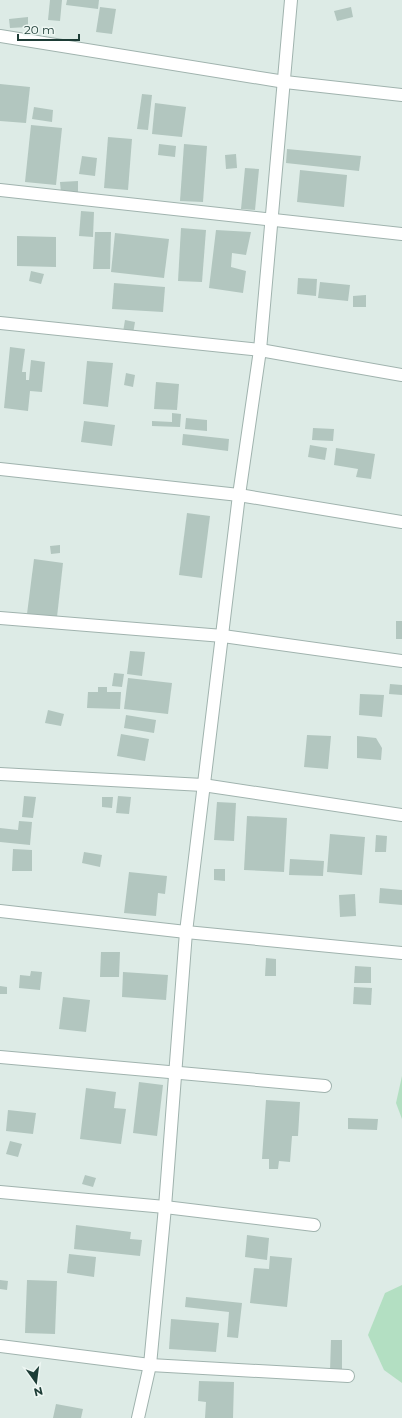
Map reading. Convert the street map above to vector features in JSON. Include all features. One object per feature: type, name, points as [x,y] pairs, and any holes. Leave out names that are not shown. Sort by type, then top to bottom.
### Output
[{"type":"street","points":[[138,1418],[150,1365],[165,1207],[186,932],[239,495],[260,350],[292,0]]},
{"type":"street","points":[[0,36],[285,82],[402,95]]},
{"type":"street","points":[[0,190],[402,234]]},
{"type":"street","points":[[0,323],[260,350],[402,375]]},
{"type":"street","points":[[0,469],[239,495],[402,522]]},
{"type":"street","points":[[0,618],[223,636],[402,661]]},
{"type":"street","points":[[0,774],[203,785],[402,815]]},
{"type":"street","points":[[0,911],[186,932],[402,953]]},
{"type":"street","points":[[0,1057],[174,1074],[325,1086]]},
{"type":"street","points":[[0,1192],[165,1207],[314,1224]]},
{"type":"street","points":[[0,1346],[150,1365],[348,1376]]},
{"type":"green space","points":[[402,1076],[402,1119],[396,1103]]},
{"type":"green space","points":[[402,1285],[402,1383],[384,1370],[368,1335],[385,1293]]},
{"type":"building","points":[[50,0],[62,0],[60,21],[48,20]]},
{"type":"building","points":[[67,0],[99,0],[98,9],[66,5]]},
{"type":"building","points":[[100,7],[116,9],[112,34],[96,32]]},
{"type":"building","points":[[351,7],[353,17],[337,21],[334,11]]},
{"type":"building","points":[[28,17],[28,27],[10,28],[9,19]]},
{"type":"building","points":[[0,84],[30,87],[26,123],[0,121]]},
{"type":"building","points":[[142,94],[152,95],[148,130],[137,129]]},
{"type":"building","points":[[155,103],[186,107],[182,137],[152,134]]},
{"type":"building","points":[[34,107],[53,110],[52,122],[32,119]]},
{"type":"building","points":[[31,125],[62,128],[56,185],[25,182]]},
{"type":"building","points":[[108,137],[132,139],[128,190],[104,188]]},
{"type":"building","points":[[159,144],[176,146],[175,157],[158,155]]},
{"type":"building","points":[[184,144],[207,146],[203,202],[180,201]]},
{"type":"building","points":[[287,149],[361,156],[359,171],[286,163]]},
{"type":"building","points":[[236,154],[237,168],[226,169],[225,155]]},
{"type":"building","points":[[82,156],[97,158],[95,176],[79,174]]},
{"type":"building","points":[[245,168],[259,169],[255,210],[241,209]]},
{"type":"building","points":[[300,170],[347,175],[344,207],[297,202]]},
{"type":"building","points":[[78,181],[78,192],[61,193],[60,182]]},
{"type":"building","points":[[81,211],[94,212],[93,237],[79,236]]},
{"type":"building","points":[[181,228],[206,230],[202,282],[178,281]]},
{"type":"building","points":[[216,230],[251,232],[246,255],[232,253],[231,267],[246,271],[243,293],[209,288]]},
{"type":"building","points":[[95,232],[111,232],[110,269],[93,269]]},
{"type":"building","points":[[115,233],[169,239],[164,278],[111,272]]},
{"type":"building","points":[[17,236],[56,237],[56,267],[17,266]]},
{"type":"building","points":[[31,271],[44,274],[41,284],[29,281]]},
{"type":"building","points":[[298,278],[317,279],[316,296],[297,294]]},
{"type":"building","points":[[320,282],[350,285],[348,301],[318,298]]},
{"type":"building","points":[[114,283],[165,287],[163,312],[112,309]]},
{"type":"building","points":[[366,295],[366,307],[353,307],[353,296]]},
{"type":"building","points":[[125,320],[135,322],[133,334],[123,332]]},
{"type":"building","points":[[10,347],[25,349],[22,372],[26,372],[26,380],[29,380],[31,360],[45,362],[42,392],[30,391],[28,411],[4,408]]},
{"type":"building","points":[[87,361],[113,363],[108,407],[83,404]]},
{"type":"building","points":[[126,373],[135,375],[133,387],[124,385]]},
{"type":"building","points":[[156,382],[179,384],[177,410],[154,409]]},
{"type":"building","points":[[172,413],[181,414],[180,427],[152,426],[152,421],[172,422]]},
{"type":"building","points":[[186,418],[207,420],[207,431],[185,429]]},
{"type":"building","points":[[84,421],[115,425],[112,446],[81,442]]},
{"type":"building","points":[[313,428],[334,429],[333,441],[312,440]]},
{"type":"building","points":[[183,434],[229,439],[228,451],[182,445]]},
{"type":"building","points":[[310,445],[327,448],[325,460],[308,457]]},
{"type":"building","points":[[336,448],[375,454],[371,479],[356,477],[358,469],[334,465]]},
{"type":"building","points":[[187,513],[210,516],[202,578],[179,575]]},
{"type":"building","points":[[60,545],[60,553],[51,554],[50,546]]},
{"type":"building","points":[[34,559],[63,563],[57,617],[27,614]]},
{"type":"building","points":[[396,621],[402,621],[402,639],[396,639]]},
{"type":"building","points":[[130,651],[145,652],[142,676],[127,674]]},
{"type":"building","points":[[114,673],[124,674],[122,687],[112,686]]},
{"type":"building","points":[[128,678],[172,683],[168,714],[124,709]]},
{"type":"building","points":[[390,684],[402,685],[402,695],[389,694]]},
{"type":"building","points":[[98,687],[107,687],[107,692],[121,692],[120,709],[87,708],[88,692],[98,692]]},
{"type":"building","points":[[360,694],[384,695],[382,717],[359,715]]},
{"type":"building","points":[[48,710],[64,714],[61,726],[45,723]]},
{"type":"building","points":[[126,715],[156,720],[154,733],[124,728]]},
{"type":"building","points":[[121,734],[149,739],[145,761],[117,756]]},
{"type":"building","points":[[307,735],[331,736],[328,769],[304,767]]},
{"type":"building","points":[[357,736],[376,738],[382,748],[381,760],[357,758]]},
{"type":"building","points":[[24,796],[36,797],[33,818],[22,817]]},
{"type":"building","points":[[118,796],[131,797],[129,814],[116,813]]},
{"type":"building","points":[[102,797],[113,797],[112,808],[102,807]]},
{"type":"building","points":[[217,802],[236,803],[234,841],[214,840]]},
{"type":"building","points":[[247,816],[287,818],[284,872],[244,870]]},
{"type":"building","points":[[19,821],[32,822],[30,845],[0,842],[0,828],[18,830]]},
{"type":"building","points":[[330,834],[365,837],[362,875],[327,872]]},
{"type":"building","points":[[376,835],[387,836],[386,852],[375,852]]},
{"type":"building","points":[[13,849],[32,850],[32,871],[12,871]]},
{"type":"building","points":[[84,852],[102,855],[100,867],[82,863]]},
{"type":"building","points":[[290,859],[324,861],[323,876],[289,875]]},
{"type":"building","points":[[214,869],[225,869],[225,881],[214,880]]},
{"type":"building","points":[[129,872],[167,876],[165,894],[158,893],[156,916],[124,913]]},
{"type":"building","points":[[380,888],[402,890],[402,905],[379,903]]},
{"type":"building","points":[[355,894],[356,916],[340,917],[339,895]]},
{"type":"building","points":[[101,952],[120,952],[119,977],[100,977]]},
{"type":"building","points":[[266,958],[276,959],[276,976],[265,976]]},
{"type":"building","points":[[355,966],[371,967],[371,983],[354,983]]},
{"type":"building","points":[[31,971],[42,972],[40,990],[19,988],[20,975],[30,976]]},
{"type":"building","points":[[123,972],[168,975],[166,1000],[122,997]]},
{"type":"building","points":[[0,986],[7,987],[7,994],[0,994]]},
{"type":"building","points":[[354,987],[372,988],[371,1005],[353,1004]]},
{"type":"building","points":[[63,997],[90,1000],[86,1032],[59,1029]]},
{"type":"building","points":[[139,1082],[163,1085],[157,1136],[133,1133]]},
{"type":"building","points":[[86,1088],[116,1092],[114,1108],[126,1109],[121,1144],[80,1139]]},
{"type":"building","points":[[266,1100],[300,1102],[298,1136],[292,1136],[290,1162],[279,1161],[278,1169],[269,1169],[269,1159],[262,1159]]},
{"type":"building","points":[[8,1110],[36,1113],[33,1134],[6,1131]]},
{"type":"building","points":[[348,1118],[378,1119],[377,1130],[348,1129]]},
{"type":"building","points":[[10,1141],[22,1144],[18,1157],[6,1154]]},
{"type":"building","points":[[85,1175],[96,1178],[93,1187],[82,1184]]},
{"type":"building","points":[[76,1225],[131,1232],[130,1239],[142,1240],[140,1256],[74,1249]]},
{"type":"building","points":[[247,1235],[269,1238],[267,1260],[245,1257]]},
{"type":"building","points":[[69,1254],[96,1257],[94,1277],[67,1273]]},
{"type":"building","points":[[270,1256],[292,1258],[287,1307],[250,1303],[254,1268],[269,1269]]},
{"type":"building","points":[[0,1280],[8,1281],[7,1290],[0,1289]]},
{"type":"building","points":[[27,1280],[57,1281],[55,1334],[25,1333]]},
{"type":"building","points":[[186,1297],[242,1303],[238,1338],[227,1337],[229,1312],[185,1307]]},
{"type":"building","points":[[171,1319],[219,1323],[216,1352],[169,1349]]},
{"type":"building","points":[[331,1340],[342,1340],[342,1371],[330,1371]]},
{"type":"building","points":[[199,1381],[234,1382],[233,1418],[205,1418],[206,1402],[198,1401]]},
{"type":"building","points":[[56,1404],[83,1409],[81,1418],[53,1418]]}]
